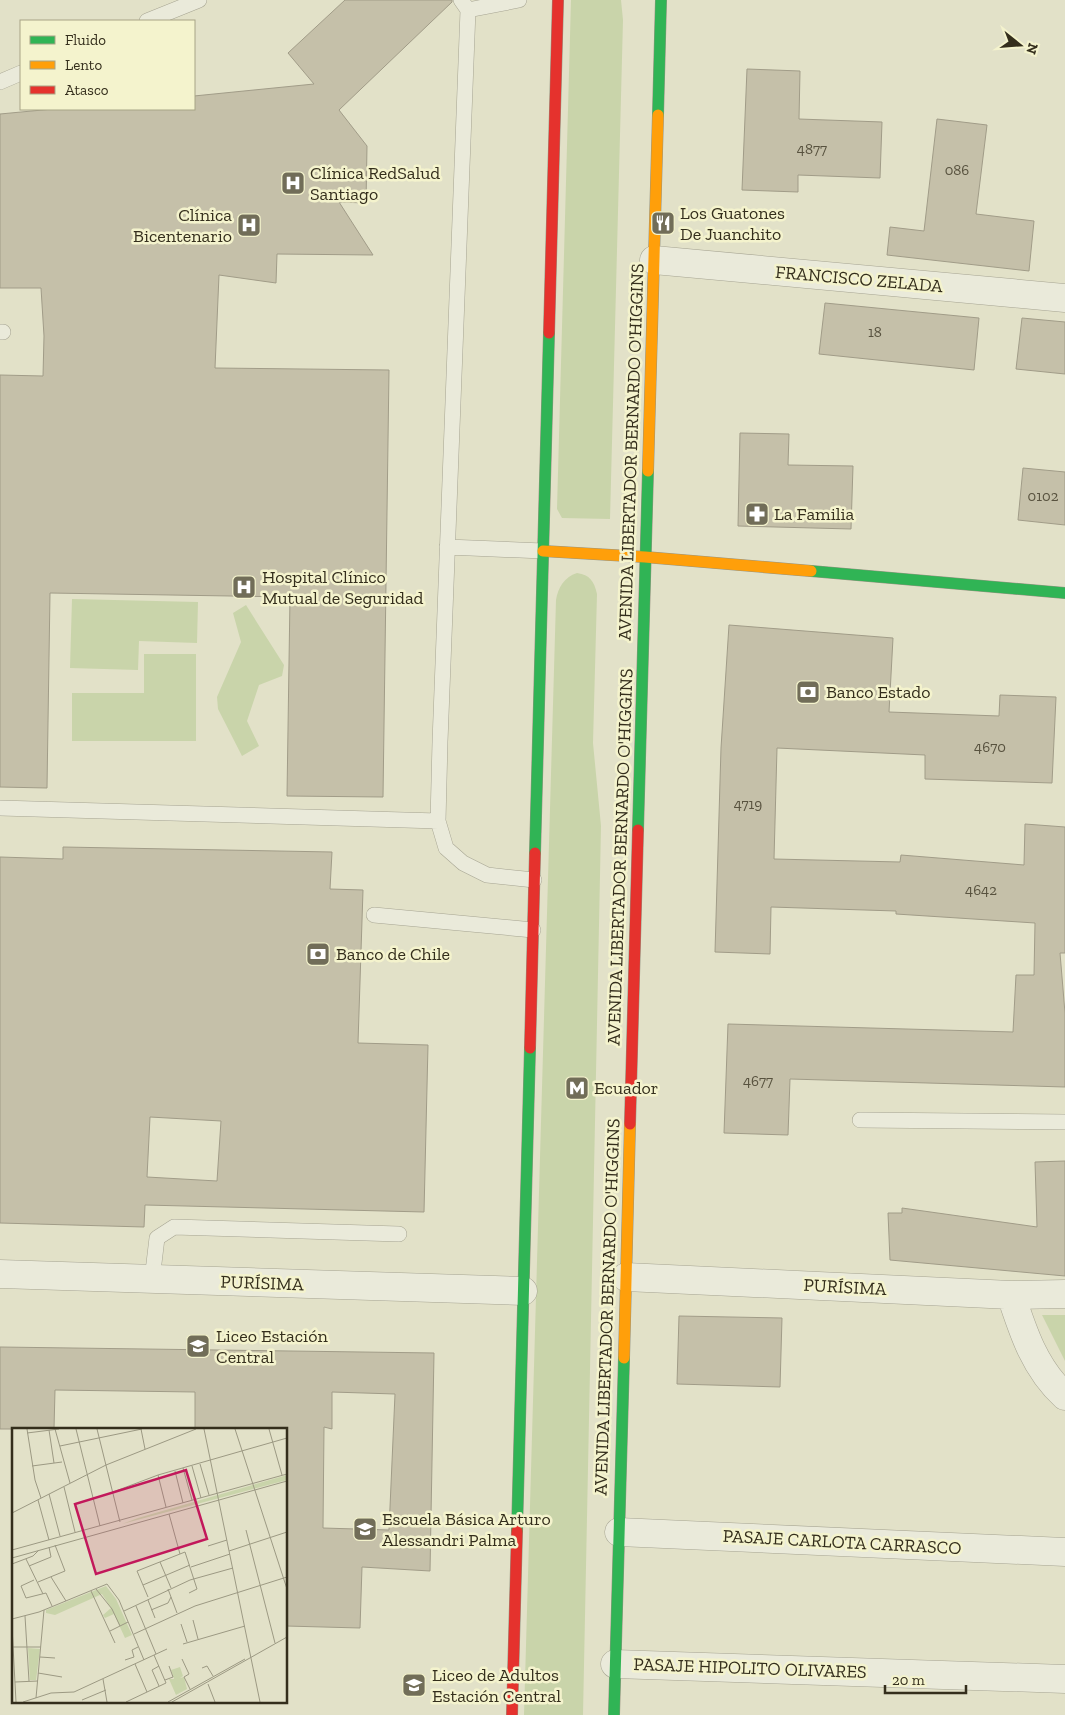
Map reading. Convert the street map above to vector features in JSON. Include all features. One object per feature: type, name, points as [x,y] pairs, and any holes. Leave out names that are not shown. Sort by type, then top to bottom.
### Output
[{"type":"main road","points":[[512,1715],[558,0]]},
{"type":"main road","name":"AVENIDA LIBERTADOR BERNARDO O'HIGGINS","points":[[614,1715],[660,0]]},
{"type":"main road","points":[[543,551],[645,557],[1065,593]]},
{"type":"street","name":"FRANCISCO ZELADA","points":[[654,260],[1065,298]]},
{"type":"street","name":"PURÍSIMA","points":[[0,1274],[523,1290]]},
{"type":"street","name":"PURÍSIMA","points":[[626,1277],[1011,1295],[1065,1294]]},
{"type":"street","points":[[1011,1295],[1026,1340],[1053,1385],[1065,1396]]},
{"type":"street","name":"PASAJE CARLOTA CARRASCO","points":[[619,1532],[1065,1552]]},
{"type":"street","name":"PASAJE HIPOLITO OLIVARES","points":[[615,1664],[1065,1679]]},
{"type":"lane","points":[[149,20],[199,0]]},
{"type":"lane","points":[[519,0],[465,5],[438,821],[446,848],[463,863],[487,875],[534,880]]},
{"type":"lane","points":[[0,82],[20,73]]},
{"type":"lane","points":[[447,547],[543,551]]},
{"type":"lane","points":[[0,808],[438,821]]},
{"type":"lane","points":[[374,915],[533,930]]},
{"type":"lane","points":[[860,1120],[1065,1122]]},
{"type":"lane","points":[[152,1280],[157,1238],[174,1227],[399,1234]]},
{"type":"green space","points":[[571,0],[621,0],[623,20],[610,519],[562,518],[557,509]]},
{"type":"green space","points":[[577,573],[591,579],[597,594],[593,743],[601,826],[583,1715],[524,1715],[556,600],[562,584],[569,577]]},
{"type":"green space","points":[[72,599],[198,602],[197,643],[139,641],[138,670],[70,668]]},
{"type":"green space","points":[[246,605],[284,665],[282,676],[259,685],[247,721],[259,746],[242,756],[218,709],[217,697],[241,642],[233,613]]},
{"type":"green space","points":[[144,654],[196,654],[196,741],[72,741],[72,693],[144,693]]},
{"type":"green space","points":[[1042,1315],[1065,1315],[1065,1361]]},
{"type":"building","points":[[345,0],[452,0],[339,110],[367,146],[366,203],[339,202],[373,255],[277,254],[276,283],[219,275],[215,368],[389,370],[383,797],[287,796],[290,597],[50,593],[47,788],[0,787],[0,375],[43,376],[44,336],[41,288],[0,288],[0,114],[42,110],[195,110],[195,96],[314,84],[288,53]]},
{"type":"building","points":[[747,69],[800,71],[799,119],[882,122],[880,178],[798,175],[798,192],[742,190]]},
{"type":"building","points":[[937,119],[987,125],[976,214],[1034,221],[1029,271],[887,255],[890,227],[924,231]]},
{"type":"building","points":[[825,303],[979,318],[974,370],[819,354]]},
{"type":"building","points":[[1022,318],[1065,322],[1065,374],[1016,369]]},
{"type":"building","points":[[740,433],[789,434],[788,465],[853,466],[851,529],[738,526]]},
{"type":"building","points":[[1023,468],[1065,472],[1065,525],[1018,520]]},
{"type":"building","points":[[729,625],[893,638],[889,712],[999,716],[1000,695],[1056,697],[1052,783],[925,779],[925,755],[777,748],[774,859],[900,862],[901,855],[1024,865],[1025,824],[1065,827],[1065,953],[1060,953],[1065,1013],[1065,1087],[790,1079],[788,1135],[724,1133],[728,1024],[1013,1032],[1016,975],[1034,975],[1035,923],[896,914],[896,911],[771,907],[770,954],[715,952],[721,748]]},
{"type":"building","points":[[63,847],[332,852],[330,889],[363,890],[358,1043],[428,1045],[424,1212],[145,1205],[144,1227],[0,1223],[0,857],[63,859]],"holes":[[[150,1117],[221,1121],[217,1181],[147,1177]]]},
{"type":"building","points":[[1065,1161],[1065,1276],[890,1260],[888,1213],[902,1213],[902,1208],[1037,1227],[1035,1162]]},
{"type":"building","points":[[679,1316],[782,1318],[780,1387],[677,1384]]},
{"type":"building","points":[[0,1347],[434,1353],[430,1571],[362,1567],[360,1628],[288,1626],[288,1428],[195,1428],[195,1392],[55,1390],[54,1428],[0,1429]],"holes":[[[332,1392],[395,1394],[389,1530],[323,1528],[324,1427],[332,1429]]]},
{"type":"traffic: fast","points":[[658,115],[661,0]]},
{"type":"traffic: fast","points":[[535,853],[549,333]]},
{"type":"traffic: fast","points":[[638,830],[648,471]]},
{"type":"traffic: fast","points":[[811,571],[1065,593]]},
{"type":"traffic: fast","points":[[517,1531],[530,1048]]},
{"type":"traffic: fast","points":[[614,1715],[624,1358]]},
{"type":"traffic: slow","points":[[648,471],[658,115]]},
{"type":"traffic: slow","points":[[543,551],[645,557],[811,571]]},
{"type":"traffic: slow","points":[[624,1358],[630,1124]]},
{"type":"traffic: jam","points":[[549,333],[558,0]]},
{"type":"traffic: jam","points":[[630,1124],[638,830]]},
{"type":"traffic: jam","points":[[530,1048],[535,853]]},
{"type":"traffic: jam","points":[[512,1715],[517,1531]]},
{"type":"place","name":"Clínica RedSalud Santiago","points":[[293,183]]},
{"type":"place","name":"Los Guatones De Juanchito","points":[[663,223]]},
{"type":"place","name":"Clínica Bicentenario","points":[[249,225]]},
{"type":"place","name":"La Familia","points":[[757,514]]},
{"type":"place","name":"Hospital Clínico Mutual de Seguridad","points":[[244,587]]},
{"type":"place","name":"Banco Estado","points":[[808,692]]},
{"type":"place","name":"Banco de Chile","points":[[318,954]]},
{"type":"place","name":"Ecuador","points":[[577,1088]]},
{"type":"place","name":"Liceo Estación Central","points":[[198,1346]]},
{"type":"place","name":"Escuela Básica Arturo Alessandri Palma","points":[[365,1529]]},
{"type":"place","name":"Liceo de Adultos Estación Central","points":[[414,1685]]}]
